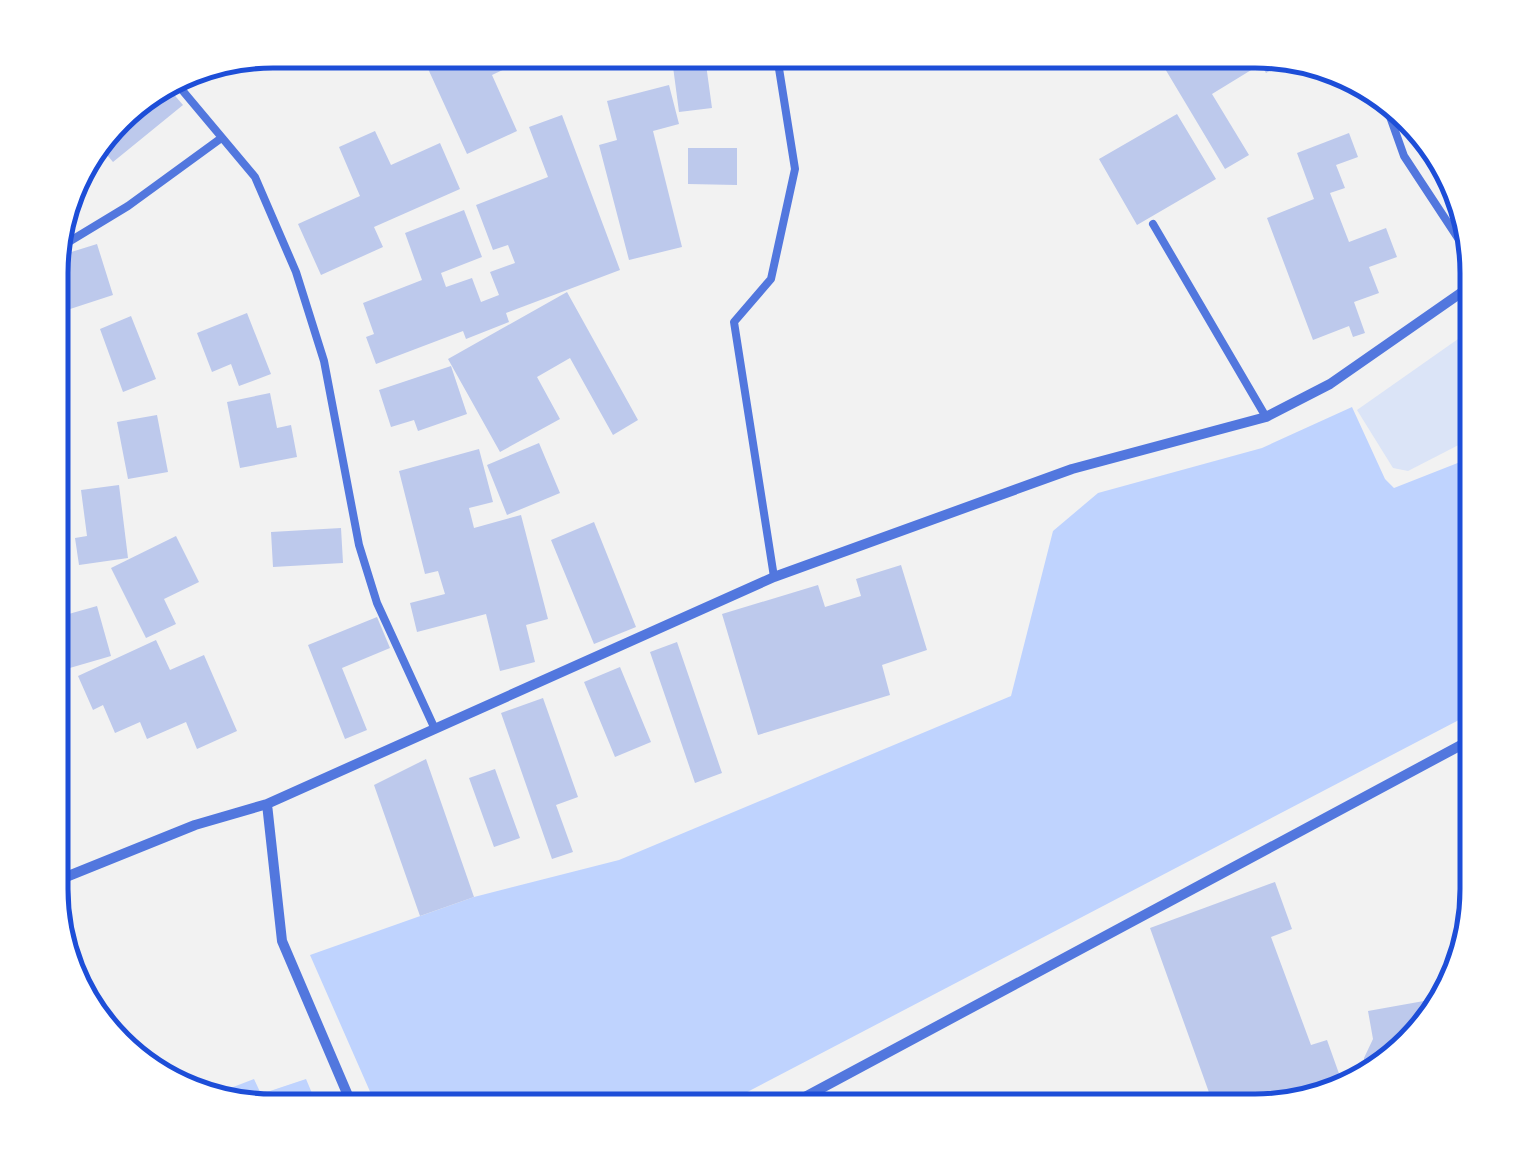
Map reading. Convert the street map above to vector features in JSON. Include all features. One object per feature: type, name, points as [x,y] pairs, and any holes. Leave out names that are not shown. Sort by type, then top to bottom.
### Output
[{"type":"street","points":[[68,876],[195,824],[267,804],[774,578],[1072,469],[1266,417],[1330,384],[1460,293]]},
{"type":"street","points":[[822,1094],[1460,746]]},
{"type":"street","points":[[267,804],[282,941],[347,1094]]},
{"type":"lane","points":[[774,578],[734,322],[771,279],[795,170],[779,68]]},
{"type":"lane","points":[[181,89],[254,177],[296,272],[324,360],[358,544],[377,603],[434,727]]},
{"type":"lane","points":[[1389,117],[1404,156],[1458,238]]},
{"type":"lane","points":[[70,241],[128,206],[220,139]]},
{"type":"lane","points":[[1153,224],[1266,417]]},
{"type":"shaded area","points":[[1460,338],[1460,444],[1408,471],[1393,468],[1357,410]]},
{"type":"water","points":[[1352,407],[1385,479],[1394,488],[1460,462],[1460,719],[743,1094],[371,1094],[310,955],[474,897],[619,860],[1011,696],[1053,531],[1098,493],[1262,448]]},
{"type":"water","points":[[254,1079],[261,1094],[246,1093],[227,1089]]},
{"type":"water","points":[[306,1079],[312,1094],[261,1094]]},
{"type":"building","points":[[428,68],[507,68],[492,75],[517,131],[467,154]]},
{"type":"building","points":[[673,68],[707,68],[712,108],[679,112]]},
{"type":"building","points":[[1165,68],[1254,68],[1212,94],[1249,155],[1225,169]]},
{"type":"building","points":[[669,85],[679,124],[653,131],[682,247],[629,260],[599,145],[617,140],[607,101]]},
{"type":"building","points":[[173,93],[183,105],[113,162],[106,154],[118,137],[137,118]]},
{"type":"building","points":[[1177,114],[1216,179],[1137,225],[1099,159]]},
{"type":"building","points":[[562,115],[620,270],[506,313],[509,322],[466,339],[463,331],[376,364],[366,337],[374,334],[363,303],[422,280],[405,233],[464,210],[482,257],[441,273],[446,287],[472,278],[481,302],[499,295],[490,272],[515,263],[508,245],[493,250],[476,205],[548,177],[529,127]]},
{"type":"building","points":[[375,131],[391,165],[440,143],[460,189],[374,227],[383,247],[321,275],[298,224],[360,196],[339,147]]},
{"type":"building","points":[[1349,133],[1358,157],[1336,165],[1345,188],[1330,193],[1349,242],[1386,228],[1397,257],[1369,267],[1379,293],[1354,302],[1365,333],[1353,337],[1349,326],[1313,340],[1267,218],[1314,199],[1297,153]]},
{"type":"building","points":[[688,148],[737,148],[737,185],[688,184]]},
{"type":"building","points":[[97,244],[113,295],[68,310],[69,253]]},
{"type":"building","points":[[567,292],[638,420],[613,435],[570,358],[537,377],[560,419],[500,452],[448,359]]},
{"type":"building","points":[[247,313],[271,374],[239,386],[231,364],[212,372],[197,333]]},
{"type":"building","points":[[131,316],[156,379],[123,392],[100,329]]},
{"type":"building","points":[[451,366],[467,414],[418,431],[414,420],[391,427],[379,390]]},
{"type":"building","points":[[270,393],[277,428],[291,425],[297,457],[240,468],[227,402]]},
{"type":"building","points":[[157,415],[168,472],[128,479],[117,422]]},
{"type":"building","points":[[539,443],[560,493],[507,515],[487,465]]},
{"type":"building","points":[[479,449],[493,502],[469,508],[474,528],[521,515],[548,619],[526,625],[535,662],[500,671],[486,614],[417,632],[410,603],[445,594],[438,571],[425,574],[399,471]]},
{"type":"building","points":[[119,485],[128,558],[79,565],[75,538],[87,536],[81,490]]},
{"type":"building","points":[[594,522],[636,627],[594,644],[551,540]]},
{"type":"building","points":[[341,528],[343,563],[273,567],[271,532]]},
{"type":"building","points":[[176,536],[199,582],[164,599],[176,624],[146,638],[111,568]]},
{"type":"building","points":[[901,565],[927,650],[882,665],[890,695],[758,735],[722,614],[818,585],[825,607],[861,596],[856,579]]},
{"type":"building","points":[[97,606],[111,656],[68,669],[68,614]]},
{"type":"building","points":[[377,617],[390,648],[342,668],[367,730],[345,739],[308,645]]},
{"type":"building","points":[[156,640],[170,670],[204,655],[237,731],[197,749],[186,722],[147,739],[140,722],[115,733],[103,705],[93,710],[78,676]]},
{"type":"building","points":[[677,642],[722,773],[695,783],[650,652]]},
{"type":"building","points":[[620,667],[651,742],[615,757],[584,682]]},
{"type":"building","points":[[543,698],[578,797],[556,805],[573,852],[552,859],[501,713]]},
{"type":"building","points":[[426,759],[474,897],[420,916],[374,785]]},
{"type":"building","points":[[495,769],[520,838],[494,847],[469,778]]},
{"type":"building","points":[[1275,882],[1292,929],[1271,937],[1311,1045],[1327,1040],[1340,1076],[1282,1093],[1210,1094],[1150,928]]},
{"type":"building","points":[[1427,1000],[1410,1025],[1364,1063],[1373,1039],[1368,1011]]}]
